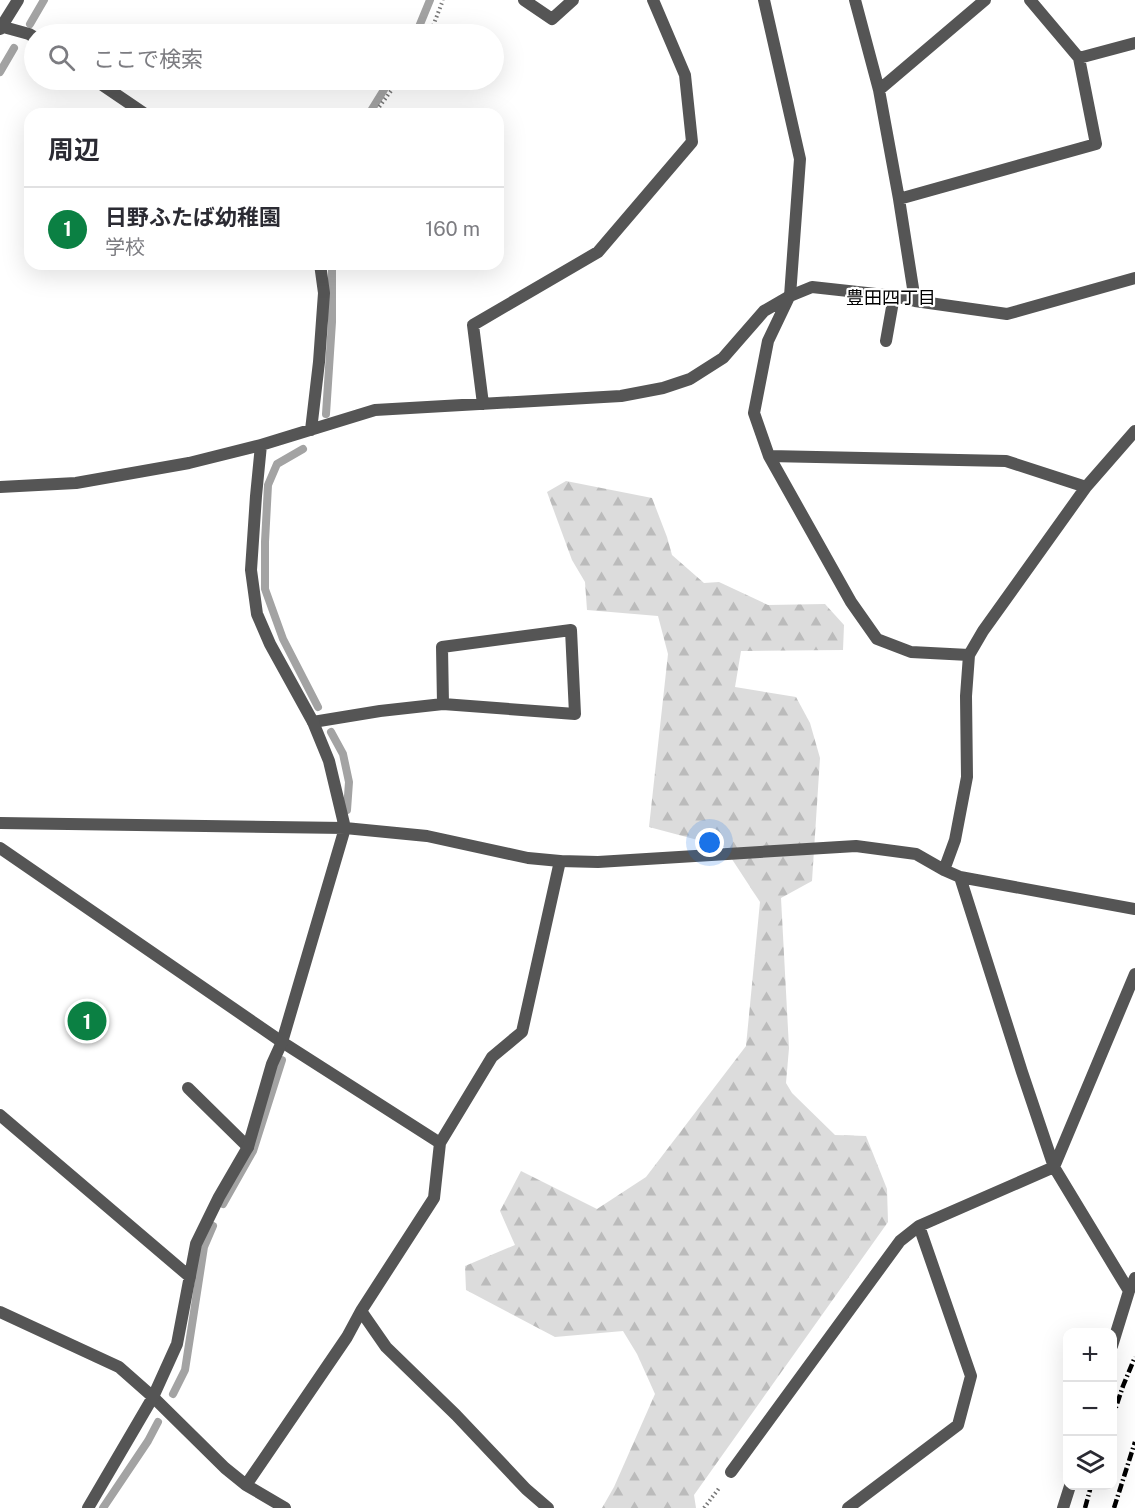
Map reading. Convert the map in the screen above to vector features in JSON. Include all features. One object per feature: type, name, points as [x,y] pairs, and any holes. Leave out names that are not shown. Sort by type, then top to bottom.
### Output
[{"type":"street","points":[[18,0],[0,27],[24,33]]},
{"type":"street","points":[[524,0],[552,20],[573,0]]},
{"type":"street","points":[[483,404],[473,325],[598,252],[692,142],[686,75],[653,0]]},
{"type":"street","points":[[764,0],[800,159],[790,296],[768,341],[754,413],[769,456],[851,602],[877,639],[912,652],[969,655]]},
{"type":"street","points":[[855,0],[879,90],[915,301]]},
{"type":"street","points":[[879,90],[985,0]]},
{"type":"street","points":[[899,199],[1096,144],[1079,58],[1030,0]]},
{"type":"street","points":[[1079,58],[1135,43]]},
{"type":"street","points":[[110,90],[136,108]]},
{"type":"street","points":[[311,430],[324,293],[321,270]]},
{"type":"street","points":[[0,487],[76,483],[189,463],[261,445],[375,410],[621,396],[663,388],[690,379],[723,358],[764,311],[812,287],[894,296],[1007,314],[1135,278]]},
{"type":"street","points":[[886,340],[894,296]]},
{"type":"street","points":[[944,870],[955,840],[967,777],[966,696],[969,655],[983,631],[1086,487],[1129,445],[1135,431]]},
{"type":"street","points":[[88,1508],[153,1397],[177,1344],[196,1244],[219,1197],[248,1147],[272,1064],[282,1042],[345,828],[329,761],[313,722],[256,614],[251,570],[261,445]]},
{"type":"street","points":[[769,456],[1006,461],[1086,487]]},
{"type":"street","points":[[313,722],[443,704],[575,714],[572,630],[442,647],[443,704]]},
{"type":"street","points":[[0,823],[345,828],[427,836],[528,858],[560,861],[598,862],[856,846],[916,854],[960,877],[1135,909]]},
{"type":"street","points":[[0,848],[282,1042],[440,1143]]},
{"type":"street","points":[[246,1485],[347,1337],[361,1311],[434,1198],[440,1143],[492,1057],[522,1032],[560,861]]},
{"type":"street","points":[[960,877],[1054,1167],[1129,1291]]},
{"type":"street","points":[[731,1472],[900,1241],[919,1226],[1054,1167],[1135,974]]},
{"type":"street","points":[[188,1088],[248,1147]]},
{"type":"street","points":[[0,1115],[190,1276]]},
{"type":"street","points":[[848,1508],[958,1425],[971,1376],[919,1226]]},
{"type":"street","points":[[1117,1332],[1135,1278]]},
{"type":"street","points":[[361,1311],[386,1347],[456,1414],[526,1489],[548,1508]]},
{"type":"street","points":[[0,1312],[119,1368],[246,1485],[285,1508]]},
{"type":"street","points":[[1063,1508],[1068,1490]]},
{"type":"path","points":[[434,24],[442,0]]},
{"type":"path","points":[[378,108],[392,90]]},
{"type":"path","points":[[704,1508],[731,1472]]},
{"type":"green space","points":[[566,481],[652,498],[672,555],[704,583],[719,582],[768,605],[825,604],[844,625],[843,650],[741,651],[735,687],[796,697],[810,723],[820,758],[812,881],[781,898],[789,1048],[786,1083],[792,1093],[835,1135],[866,1136],[887,1189],[888,1222],[694,1495],[696,1508],[602,1508],[614,1487],[655,1394],[637,1354],[623,1331],[555,1337],[466,1290],[465,1266],[515,1245],[500,1211],[521,1171],[597,1209],[646,1177],[746,1046],[760,902],[724,847],[649,827],[668,654],[658,616],[587,610],[585,582],[572,560],[547,492]]},
{"type":"waterway","points":[[30,24],[44,0]]},
{"type":"waterway","points":[[420,24],[430,0]]},
{"type":"waterway","points":[[0,72],[14,48]]},
{"type":"waterway","points":[[373,108],[384,90]]},
{"type":"waterway","points":[[326,414],[332,322],[332,270]]},
{"type":"waterway","points":[[303,449],[277,464],[268,485],[265,589],[283,639],[318,707]]},
{"type":"waterway","points":[[331,732],[343,754],[349,782],[347,810]]},
{"type":"waterway","points":[[223,1204],[253,1151],[282,1060]]},
{"type":"waterway","points":[[173,1394],[185,1370],[204,1247],[213,1226]]},
{"type":"waterway","points":[[103,1508],[148,1441],[158,1422]]},
{"type":"railway","points":[[1117,1404],[1135,1357]]},
{"type":"railway","points":[[1114,1508],[1135,1442]]},
{"type":"railway","points":[[1085,1508],[1090,1490]]},
{"type":"place","name":"日野ふたば幼稚園","points":[[87,1021]]},
{"type":"district","name":"豊田四丁目","points":[[891,297]]}]
